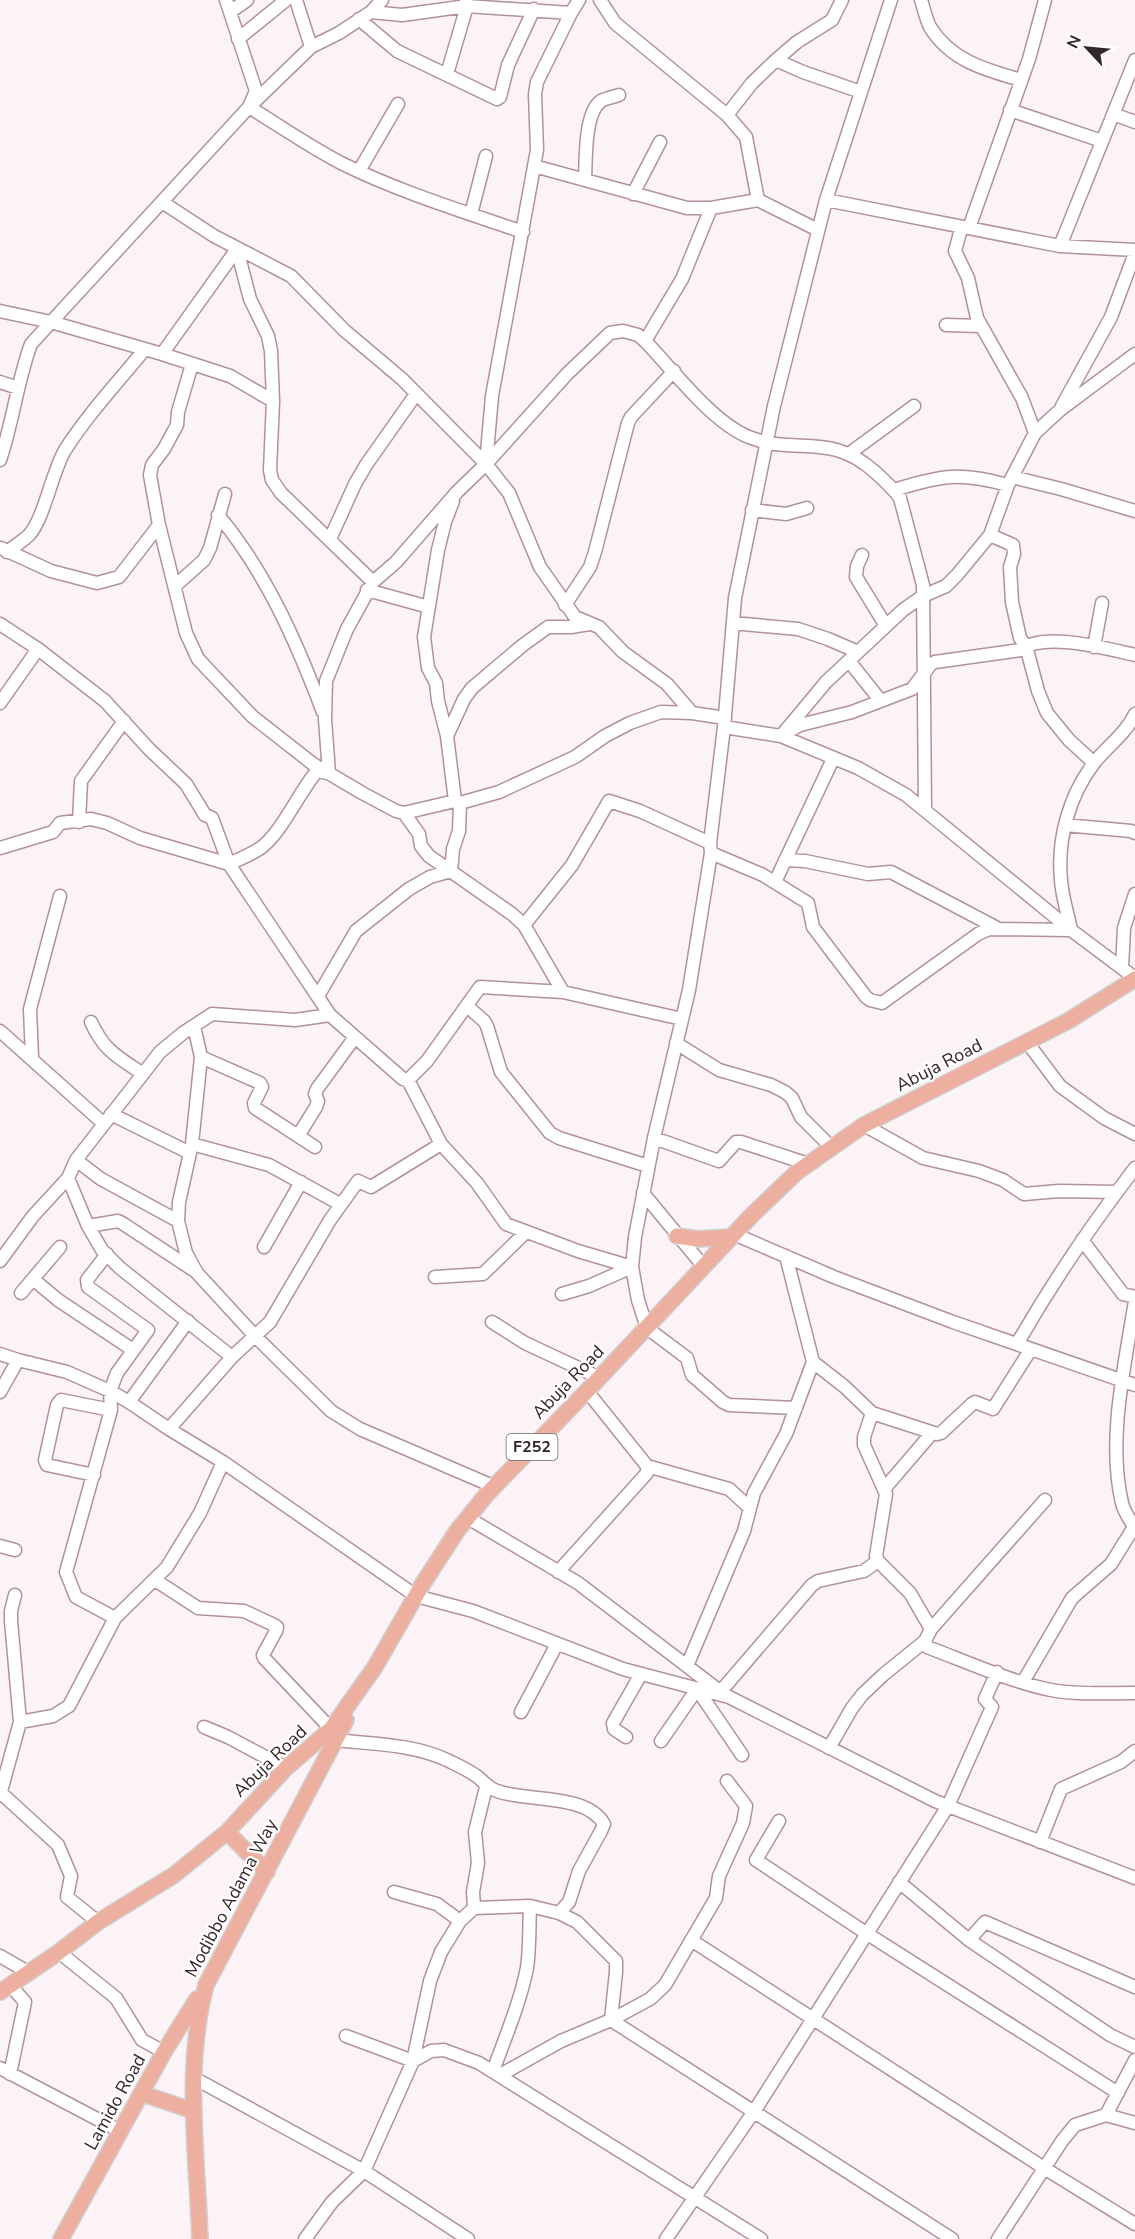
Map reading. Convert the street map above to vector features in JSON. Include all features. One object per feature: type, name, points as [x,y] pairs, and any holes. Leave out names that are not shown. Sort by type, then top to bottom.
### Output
[{"type":"main road","name":"Abuja Road","points":[[5,1988],[59,1952],[98,1922],[174,1875],[226,1832],[286,1768],[333,1735],[457,1531],[495,1486],[600,1378],[752,1215],[808,1164],[864,1125],[1068,1021],[1135,978]]},
{"type":"main road","points":[[677,1236],[697,1239],[733,1235]]},
{"type":"main road","name":"Modibbo Adama Way","points":[[200,2239],[194,2111],[194,2047],[206,1986],[267,1872],[333,1735]]},
{"type":"main road","points":[[226,1832],[267,1872]]},
{"type":"main road","name":"Lamido Road","points":[[61,2239],[120,2130],[206,1986]]},
{"type":"main road","points":[[143,2094],[194,2111]]},
{"type":"street","points":[[247,0],[228,6],[256,91],[249,107]]},
{"type":"street","points":[[238,39],[286,0]]},
{"type":"street","points":[[296,0],[312,47]]},
{"type":"street","points":[[0,460],[8,438],[21,370],[31,345],[249,107],[312,47],[371,12],[382,0]]},
{"type":"street","points":[[486,464],[492,396],[537,150],[535,94],[537,82],[579,0]]},
{"type":"street","points":[[600,0],[615,23],[727,115],[746,137],[758,200]]},
{"type":"street","points":[[727,115],[752,83],[776,60],[797,42],[832,20],[842,0]]},
{"type":"street","points":[[796,1408],[729,1405],[723,1402],[692,1375],[687,1358],[647,1328],[638,1300],[632,1267],[634,1238],[648,1166],[689,990],[710,848],[735,598],[752,510],[766,442],[826,200],[891,0]]},
{"type":"street","points":[[921,0],[929,25],[941,42],[974,66],[1021,80]]},
{"type":"street","points":[[1035,433],[1022,398],[977,318],[968,278],[955,251],[961,230],[964,228],[1021,80],[1045,0]]},
{"type":"street","points":[[371,12],[402,15],[466,3],[571,13]]},
{"type":"street","points":[[447,74],[466,3]]},
{"type":"street","points":[[359,19],[397,51],[497,99],[500,97],[508,65],[534,9]]},
{"type":"street","points":[[776,60],[861,92]]},
{"type":"street","points":[[1060,246],[1135,60]]},
{"type":"street","points":[[585,180],[587,134],[594,110],[601,102],[619,95]]},
{"type":"street","points":[[359,171],[399,104]]},
{"type":"street","points":[[249,107],[318,150],[359,171],[395,187],[523,232]]},
{"type":"street","points":[[1010,110],[1102,141]]},
{"type":"street","points":[[1113,114],[1135,122]]},
{"type":"street","points":[[633,194],[660,142]]},
{"type":"street","points":[[471,214],[486,156]]},
{"type":"street","points":[[534,166],[687,208],[711,208],[758,200],[818,230]]},
{"type":"street","points":[[826,200],[1060,246],[1135,252],[1111,317],[1060,410]]},
{"type":"street","points":[[162,202],[237,249],[291,276],[344,330],[402,379],[486,464],[509,493],[540,567],[575,617],[599,627],[623,652],[667,684],[692,713]]},
{"type":"street","points":[[645,341],[682,279],[711,208]]},
{"type":"street","points":[[162,354],[237,249]]},
{"type":"street","points":[[237,249],[250,299],[268,336],[271,351],[273,401],[270,470],[272,480],[281,493],[330,539],[370,586],[429,607]]},
{"type":"street","points":[[0,311],[51,322],[230,376],[273,401]]},
{"type":"street","points":[[946,325],[981,326]]},
{"type":"street","points":[[328,773],[325,719],[326,681],[347,629],[370,586],[396,562],[457,492],[486,464],[567,374],[610,333],[623,331],[638,335],[645,341],[723,422],[749,437],[766,442],[831,447],[850,453],[867,465],[900,498],[923,585],[925,809]]},
{"type":"street","points":[[4,550],[30,533],[40,514],[53,475],[64,452],[80,427],[145,349]]},
{"type":"street","points":[[781,736],[825,682],[903,610],[946,586],[957,576],[990,536],[1010,481],[1035,433],[1060,410],[1135,354]]},
{"type":"street","points":[[192,364],[178,412],[177,425],[152,465],[151,487],[186,633],[198,659],[253,717],[328,773],[396,811],[404,813],[500,792],[575,757],[605,736],[630,723],[661,712],[692,713],[781,736],[858,768],[906,795],[1071,930],[1135,978]]},
{"type":"street","points":[[565,605],[590,567],[628,423],[674,371]]},
{"type":"street","points":[[0,382],[18,388]]},
{"type":"street","points":[[330,539],[360,474],[416,394]]},
{"type":"street","points":[[850,453],[914,406]]},
{"type":"street","points":[[894,490],[934,478],[954,476],[980,478],[1061,489],[1135,511]]},
{"type":"street","points":[[451,871],[453,849],[459,831],[457,802],[447,736],[436,683],[428,668],[424,637],[438,550],[445,522],[457,492]]},
{"type":"street","points":[[175,586],[204,560],[210,548],[225,494]]},
{"type":"street","points":[[752,510],[786,514],[807,508]]},
{"type":"street","points":[[218,515],[240,541],[300,652],[325,719]]},
{"type":"street","points":[[4,550],[51,570],[97,583],[119,577],[159,525]]},
{"type":"street","points":[[990,536],[1013,544],[1014,554],[1010,567],[1012,602],[1020,638],[1026,646],[1038,691],[1047,713],[1069,740],[1094,763]]},
{"type":"street","points":[[861,555],[856,578],[886,626]]},
{"type":"street","points":[[1094,647],[1102,603]]},
{"type":"street","points":[[733,623],[798,629],[828,639],[853,657],[880,700]]},
{"type":"street","points":[[0,624],[38,649],[105,701],[186,784],[205,815],[212,818],[229,864],[330,1015],[403,1079],[408,1080],[441,1144],[477,1183],[506,1224],[578,1251],[632,1267]]},
{"type":"street","points":[[447,736],[464,699],[472,688],[523,645],[548,627],[591,624]]},
{"type":"street","points":[[781,736],[800,725],[852,712],[912,689],[935,662],[1066,641],[1135,655]]},
{"type":"street","points":[[0,703],[38,649]]},
{"type":"street","points":[[1071,930],[1061,880],[1068,809],[1094,763],[1128,729],[1135,714]]},
{"type":"street","points":[[79,822],[81,781],[124,721]]},
{"type":"street","points":[[775,882],[833,759]]},
{"type":"street","points":[[0,848],[52,832],[60,823],[91,819],[107,823],[158,844],[229,864],[260,849],[277,831],[317,771],[328,773]]},
{"type":"street","points":[[524,925],[572,865],[611,800],[640,811],[710,848],[722,859],[733,861],[775,882],[808,903],[813,927],[866,997],[875,1002],[882,1003],[978,934],[997,928],[1071,930]]},
{"type":"street","points":[[404,813],[419,834],[421,846],[429,856],[512,914],[524,925],[563,992]]},
{"type":"street","points":[[1065,825],[1135,833]]},
{"type":"street","points":[[785,860],[805,861],[868,874],[891,872],[997,928]]},
{"type":"street","points":[[318,996],[356,931],[410,889],[430,877],[451,871]]},
{"type":"street","points":[[1122,968],[1124,928],[1135,894]]},
{"type":"street","points":[[32,1058],[30,1009],[60,896]]},
{"type":"street","points":[[408,1080],[427,1061],[480,987],[563,992],[682,1020]]},
{"type":"street","points":[[467,1006],[487,1026],[501,1072],[550,1133],[559,1138],[648,1166]]},
{"type":"street","points":[[0,1261],[33,1216],[68,1178],[76,1160],[160,1052],[194,1026],[212,1014],[295,1020],[330,1015]]},
{"type":"street","points":[[91,1022],[106,1049],[143,1074]]},
{"type":"street","points":[[194,1026],[201,1057],[191,1149],[179,1202],[178,1221],[186,1253],[197,1273]]},
{"type":"street","points":[[0,1031],[107,1118],[191,1149],[269,1165],[340,1204]]},
{"type":"street","points":[[298,1136],[316,1107],[317,1089],[355,1037]]},
{"type":"street","points":[[1027,1042],[1060,1086],[1104,1118],[1135,1134]]},
{"type":"street","points":[[676,1043],[719,1070],[771,1085],[785,1092],[792,1098],[801,1117],[831,1147]]},
{"type":"street","points":[[201,1057],[260,1083],[262,1087],[253,1105],[315,1147]]},
{"type":"street","points":[[864,1125],[923,1158],[980,1171],[1003,1180],[1024,1194],[1059,1191],[1116,1192]]},
{"type":"street","points":[[654,1138],[719,1161],[736,1142],[741,1142],[808,1164]]},
{"type":"street","points":[[169,1429],[232,1357],[270,1322],[340,1204],[358,1181],[371,1187],[441,1144]]},
{"type":"street","points":[[76,1160],[101,1179],[178,1221]]},
{"type":"street","points":[[1017,1344],[1046,1293],[1135,1168]]},
{"type":"street","points":[[68,1178],[88,1226],[106,1254],[120,1268],[232,1357]]},
{"type":"street","points":[[264,1247],[301,1182]]},
{"type":"street","points":[[643,1193],[704,1267]]},
{"type":"street","points":[[88,1226],[118,1221],[197,1273],[319,1401],[340,1418],[360,1429],[495,1486]]},
{"type":"street","points":[[435,1277],[483,1274],[526,1232]]},
{"type":"street","points":[[733,1235],[845,1281],[1135,1385]]},
{"type":"street","points":[[1023,1682],[1075,1593],[1086,1587],[1111,1564],[1135,1527],[1122,1506],[1115,1456],[1122,1381],[1135,1299],[1123,1294],[1082,1240]]},
{"type":"street","points":[[21,1293],[60,1247]]},
{"type":"street","points":[[106,1254],[87,1280],[88,1287],[148,1330],[117,1373],[110,1391],[111,1410],[66,1572],[76,1597],[115,1618]]},
{"type":"street","points":[[687,1666],[744,1531],[754,1493],[786,1434],[813,1362],[786,1256]]},
{"type":"street","points":[[562,1294],[589,1286],[632,1267]]},
{"type":"street","points":[[33,1279],[58,1300],[133,1350]]},
{"type":"street","points":[[129,1402],[188,1321]]},
{"type":"street","points":[[492,1322],[525,1343],[600,1378]]},
{"type":"street","points":[[813,1362],[845,1387],[872,1413],[932,1433],[941,1433],[975,1402],[993,1409],[1030,1349]]},
{"type":"street","points":[[0,1354],[67,1372],[129,1402],[223,1462],[416,1596],[473,1611],[640,1674],[725,1694]]},
{"type":"street","points":[[0,1392],[18,1360]]},
{"type":"street","points":[[587,1391],[646,1466],[729,1489],[750,1508]]},
{"type":"street","points":[[94,1475],[47,1465],[45,1460],[57,1405],[61,1400],[111,1410]]},
{"type":"street","points":[[872,1413],[864,1437],[864,1445],[886,1494],[876,1556],[878,1561],[910,1593],[928,1635],[927,1647],[1050,1690],[1135,1693]]},
{"type":"street","points":[[885,1489],[932,1433]]},
{"type":"street","points":[[20,1722],[53,1716],[69,1706],[115,1618],[167,1567],[200,1513],[223,1462]]},
{"type":"street","points":[[558,1572],[645,1476],[646,1466]]},
{"type":"street","points":[[829,1748],[852,1707],[862,1695],[928,1635],[1045,1500]]},
{"type":"street","points":[[468,1518],[578,1583],[725,1694],[948,1806],[1135,1878]]},
{"type":"street","points":[[0,1546],[15,1550]]},
{"type":"street","points":[[725,1694],[812,1585],[818,1581],[864,1571],[878,1561]]},
{"type":"street","points":[[155,1580],[198,1608],[244,1611],[274,1625],[277,1628],[263,1655],[264,1659],[333,1735],[425,1752],[480,1778],[486,1787],[500,1792],[570,1803],[600,1817],[603,1824],[601,1831],[579,1871],[569,1902],[559,1912]]},
{"type":"street","points":[[15,1595],[11,1622],[20,1722],[0,1793],[58,1845],[71,1876],[67,1898],[98,1922]]},
{"type":"street","points":[[521,1712],[557,1644]]},
{"type":"street","points":[[666,2239],[755,2110],[948,1806],[992,1707],[986,1699],[997,1672]]},
{"type":"street","points":[[626,1737],[614,1729],[613,1723],[640,1674]]},
{"type":"street","points":[[661,1741],[697,1689]]},
{"type":"street","points":[[697,1689],[742,1755]]},
{"type":"street","points":[[204,1727],[286,1768]]},
{"type":"street","points":[[1040,1842],[1061,1789],[1121,1762],[1135,1751]]},
{"type":"street","points":[[496,2073],[561,2041],[611,2020],[650,1999],[665,1985],[716,1898],[718,1876],[743,1823],[746,1806],[727,1782]]},
{"type":"street","points":[[474,1908],[473,1892],[478,1863],[475,1832],[486,1787]]},
{"type":"street","points":[[779,1821],[756,1860],[866,1933],[1118,2093]]},
{"type":"street","points":[[899,1882],[969,1941],[1110,2035],[1135,2048]]},
{"type":"street","points":[[394,1892],[437,1904],[460,1921]]},
{"type":"street","points":[[305,2239],[312,2234],[332,2202],[364,2171],[413,2061],[430,1981],[441,1952],[460,1921],[474,1908],[530,1906],[559,1912],[577,1922],[616,1961],[611,2020]]},
{"type":"street","points":[[496,2073],[526,1972],[530,1906]]},
{"type":"street","points":[[969,1941],[985,1923],[1135,1987]]},
{"type":"street","points":[[691,1940],[1044,2168],[1135,2224]]},
{"type":"street","points":[[59,1952],[116,1998],[142,2040],[165,2052]]},
{"type":"street","points":[[0,1956],[28,1972]]},
{"type":"street","points":[[5,1988],[25,2002],[5,2071],[120,2130]]},
{"type":"street","points":[[611,2020],[755,2110],[952,2239]]},
{"type":"street","points":[[346,2036],[413,2061]]},
{"type":"street","points":[[413,2061],[431,2050],[444,2050],[478,2063],[697,2197],[761,2239]]},
{"type":"street","points":[[1106,2115],[1135,2060]]},
{"type":"street","points":[[194,2078],[364,2171],[468,2239]]},
{"type":"street","points":[[998,2239],[1075,2125],[1106,2115],[1135,2123]]}]
